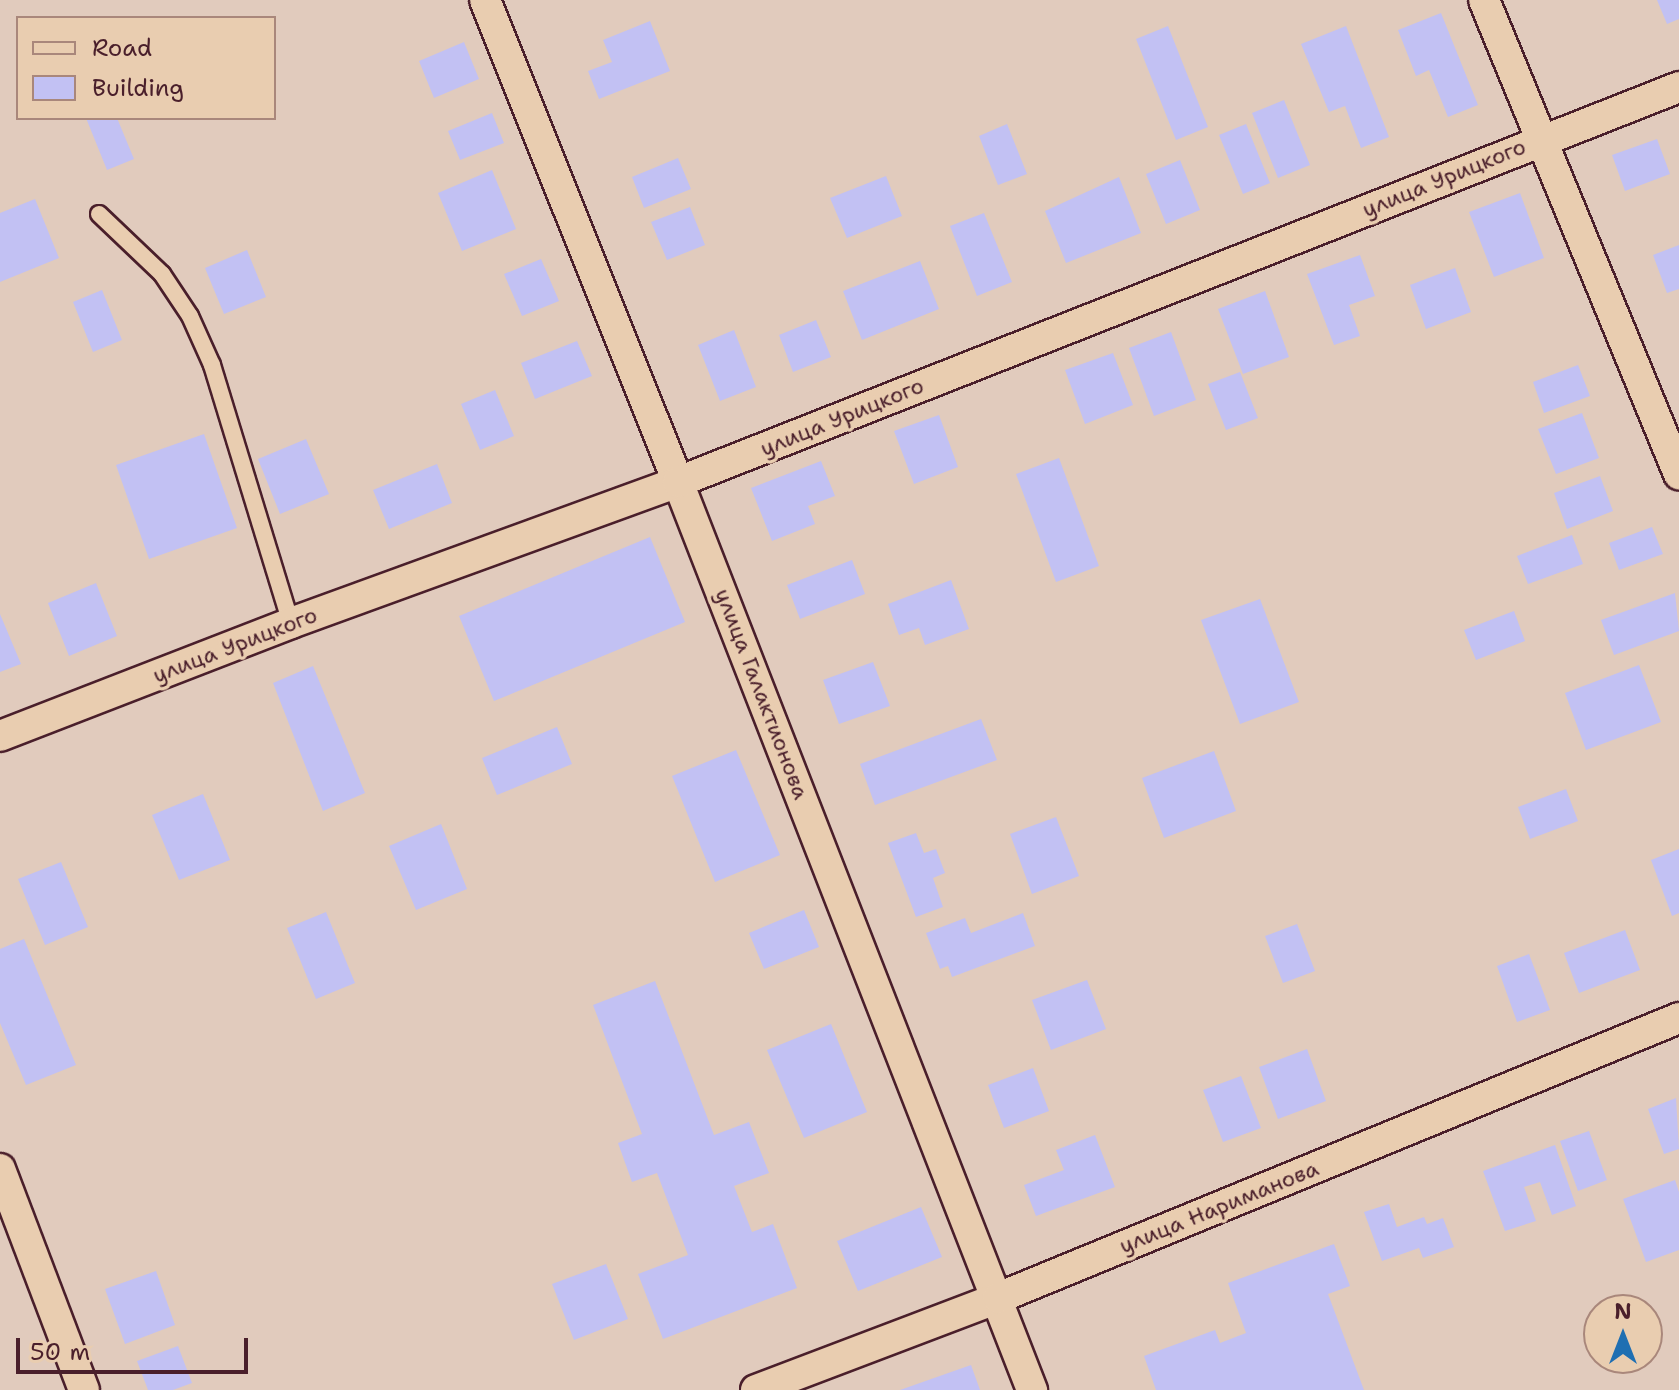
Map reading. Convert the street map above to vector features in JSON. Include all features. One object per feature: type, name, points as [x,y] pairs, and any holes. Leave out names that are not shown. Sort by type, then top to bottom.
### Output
[{"type":"street","name":"улица Галактионова","points":[[485,0],[678,482],[1032,1390]]},
{"type":"street","points":[[1484,0],[1679,474]]},
{"type":"street","name":"улица Урицкого","points":[[0,736],[291,623],[678,482],[1679,87]]},
{"type":"street","name":"улица Нариманова","points":[[756,1390],[998,1298],[1679,1018]]},
{"type":"street","points":[[0,1169],[84,1390]]},
{"type":"lane","points":[[99,214],[162,274],[190,316],[212,365],[291,623]]},
{"type":"building","points":[[1657,0],[1679,0],[1679,19],[1667,24]]},
{"type":"building","points":[[1441,13],[1478,105],[1448,117],[1429,70],[1416,76],[1398,30]]},
{"type":"building","points":[[650,21],[670,71],[599,99],[588,71],[612,62],[603,40]]},
{"type":"building","points":[[1168,26],[1208,127],[1176,140],[1136,39]]},
{"type":"building","points":[[1346,26],[1389,137],[1361,148],[1345,106],[1329,112],[1301,44]]},
{"type":"building","points":[[464,42],[479,79],[434,98],[419,61]]},
{"type":"building","points":[[1284,100],[1310,165],[1278,178],[1252,113]]},
{"type":"building","points":[[492,113],[504,143],[460,160],[448,131]]},
{"type":"building","points":[[87,120],[118,120],[134,159],[107,170]]},
{"type":"building","points":[[1007,124],[1027,174],[998,185],[979,136]]},
{"type":"building","points":[[1246,124],[1270,183],[1243,194],[1219,135]]},
{"type":"building","points":[[1657,139],[1670,174],[1625,191],[1612,155]]},
{"type":"building","points":[[678,158],[691,189],[644,208],[632,177]]},
{"type":"building","points":[[1180,160],[1200,210],[1166,224],[1146,174]]},
{"type":"building","points":[[492,170],[516,229],[462,251],[438,193]]},
{"type":"building","points":[[886,176],[902,216],[847,238],[830,198]]},
{"type":"building","points":[[1119,177],[1141,233],[1066,263],[1045,211]]},
{"type":"building","points":[[1520,193],[1544,258],[1494,277],[1469,212]]},
{"type":"building","points":[[35,199],[59,258],[0,282],[0,213]]},
{"type":"building","points":[[690,207],[705,245],[667,260],[651,222]]},
{"type":"building","points":[[984,213],[1012,282],[977,296],[950,226]]},
{"type":"building","points":[[1679,245],[1679,289],[1667,293],[1653,255]]},
{"type":"building","points":[[247,250],[266,297],[224,314],[205,268]]},
{"type":"building","points":[[1360,255],[1375,296],[1349,305],[1360,336],[1334,345],[1307,274]]},
{"type":"building","points":[[541,259],[559,301],[522,316],[504,274]]},
{"type":"building","points":[[920,261],[939,309],[862,340],[843,291]]},
{"type":"building","points":[[1455,268],[1471,312],[1426,329],[1410,285]]},
{"type":"building","points":[[102,290],[122,340],[93,352],[73,302]]},
{"type":"building","points":[[1265,291],[1289,357],[1243,374],[1218,309]]},
{"type":"building","points":[[816,320],[831,357],[793,372],[779,335]]},
{"type":"building","points":[[734,330],[756,387],[720,401],[698,345]]},
{"type":"building","points":[[1171,332],[1196,400],[1154,416],[1129,348]]},
{"type":"building","points":[[577,341],[592,376],[535,399],[521,363]]},
{"type":"building","points":[[1113,353],[1133,405],[1085,424],[1065,370]]},
{"type":"building","points":[[1578,365],[1590,396],[1544,413],[1533,382]]},
{"type":"building","points":[[1240,372],[1258,418],[1226,430],[1208,384]]},
{"type":"building","points":[[495,390],[514,436],[480,450],[461,404]]},
{"type":"building","points":[[1582,413],[1599,458],[1556,474],[1538,429]]},
{"type":"building","points":[[939,415],[958,467],[914,484],[894,431]]},
{"type":"building","points":[[204,434],[237,528],[149,559],[116,465]]},
{"type":"building","points":[[306,439],[329,494],[280,514],[258,459]]},
{"type":"building","points":[[1059,458],[1099,566],[1056,582],[1016,474]]},
{"type":"building","points":[[821,461],[835,496],[808,506],[815,524],[772,541],[751,488]]},
{"type":"building","points":[[437,464],[452,503],[389,529],[373,490]]},
{"type":"building","points":[[1600,476],[1613,511],[1567,529],[1554,493]]},
{"type":"building","points":[[1652,527],[1663,554],[1619,570],[1609,543]]},
{"type":"building","points":[[1572,535],[1583,564],[1528,584],[1517,556]]},
{"type":"building","points":[[650,537],[685,622],[494,701],[459,616]]},
{"type":"building","points":[[852,560],[865,594],[800,619],[787,585]]},
{"type":"building","points":[[951,580],[969,629],[925,645],[919,628],[899,635],[888,604]]},
{"type":"building","points":[[96,583],[117,636],[69,656],[48,603]]},
{"type":"building","points":[[1675,593],[1679,631],[1614,655],[1601,620]]},
{"type":"building","points":[[1260,599],[1299,702],[1240,724],[1201,620]]},
{"type":"building","points":[[1514,611],[1525,641],[1476,660],[1464,630]]},
{"type":"building","points":[[0,614],[21,664],[0,672]]},
{"type":"building","points":[[873,662],[890,706],[839,724],[823,680]]},
{"type":"building","points":[[1639,665],[1661,722],[1586,750],[1565,693]]},
{"type":"building","points":[[313,666],[365,793],[323,811],[273,683]]},
{"type":"building","points":[[981,719],[997,760],[875,805],[860,764]]},
{"type":"building","points":[[557,727],[572,764],[497,795],[482,758]]},
{"type":"building","points":[[736,750],[780,855],[715,882],[672,776]]},
{"type":"building","points":[[1214,751],[1236,811],[1164,838],[1142,778]]},
{"type":"building","points":[[1566,789],[1578,821],[1530,839],[1518,807]]},
{"type":"building","points":[[203,794],[230,860],[179,880],[152,815]]},
{"type":"building","points":[[1056,817],[1079,876],[1032,894],[1010,834]]},
{"type":"building","points":[[441,824],[467,889],[416,910],[389,846]]},
{"type":"building","points":[[916,833],[924,853],[936,849],[945,873],[933,878],[943,907],[916,917],[888,843]]},
{"type":"building","points":[[1679,849],[1679,913],[1672,916],[1651,860]]},
{"type":"building","points":[[61,862],[88,927],[45,945],[18,879]]},
{"type":"building","points":[[804,910],[819,947],[764,969],[749,933]]},
{"type":"building","points":[[326,912],[355,983],[316,999],[287,928]]},
{"type":"building","points":[[1023,913],[1035,946],[952,977],[948,966],[940,969],[926,933],[965,918],[971,933]]},
{"type":"building","points":[[1297,924],[1315,971],[1283,983],[1265,936]]},
{"type":"building","points":[[1625,930],[1640,970],[1579,993],[1564,953]]},
{"type":"building","points":[[24,939],[76,1065],[26,1085],[0,1023],[0,949]]},
{"type":"building","points":[[1529,954],[1550,1010],[1517,1022],[1497,966]]},
{"type":"building","points":[[1087,980],[1106,1029],[1051,1050],[1032,1000]]},
{"type":"building","points":[[655,981],[714,1135],[749,1122],[769,1173],[734,1186],[752,1232],[773,1224],[797,1288],[663,1339],[638,1274],[688,1255],[657,1173],[632,1182],[618,1143],[642,1134],[593,1005]]},
{"type":"building","points":[[831,1024],[867,1112],[804,1138],[767,1050]]},
{"type":"building","points":[[1307,1049],[1326,1101],[1278,1119],[1259,1067]]},
{"type":"building","points":[[1033,1068],[1049,1111],[1004,1128],[988,1085]]},
{"type":"building","points":[[1241,1076],[1261,1128],[1223,1142],[1203,1090]]},
{"type":"building","points":[[1676,1098],[1679,1149],[1664,1154],[1648,1109]]},
{"type":"building","points":[[1589,1131],[1607,1180],[1578,1191],[1560,1141]]},
{"type":"building","points":[[1095,1135],[1115,1187],[1036,1216],[1024,1185],[1064,1170],[1056,1150]]},
{"type":"building","points":[[1555,1145],[1576,1206],[1552,1215],[1540,1182],[1524,1187],[1536,1221],[1505,1231],[1483,1171]]},
{"type":"building","points":[[1675,1180],[1679,1192],[1679,1250],[1646,1262],[1623,1199]]},
{"type":"building","points":[[1389,1204],[1397,1227],[1424,1217],[1427,1224],[1443,1218],[1454,1247],[1423,1258],[1419,1248],[1382,1261],[1364,1212]]},
{"type":"building","points":[[921,1207],[942,1257],[858,1291],[837,1241]]},
{"type":"building","points":[[1334,1244],[1350,1286],[1328,1294],[1364,1390],[1156,1390],[1144,1356],[1215,1330],[1220,1343],[1246,1333],[1228,1283]]},
{"type":"building","points":[[606,1264],[628,1319],[574,1340],[552,1284]]},
{"type":"building","points":[[156,1271],[175,1325],[125,1344],[105,1289]]},
{"type":"building","points":[[178,1346],[192,1383],[173,1390],[148,1390],[137,1361]]},
{"type":"building","points":[[971,1365],[980,1390],[900,1390]]}]
